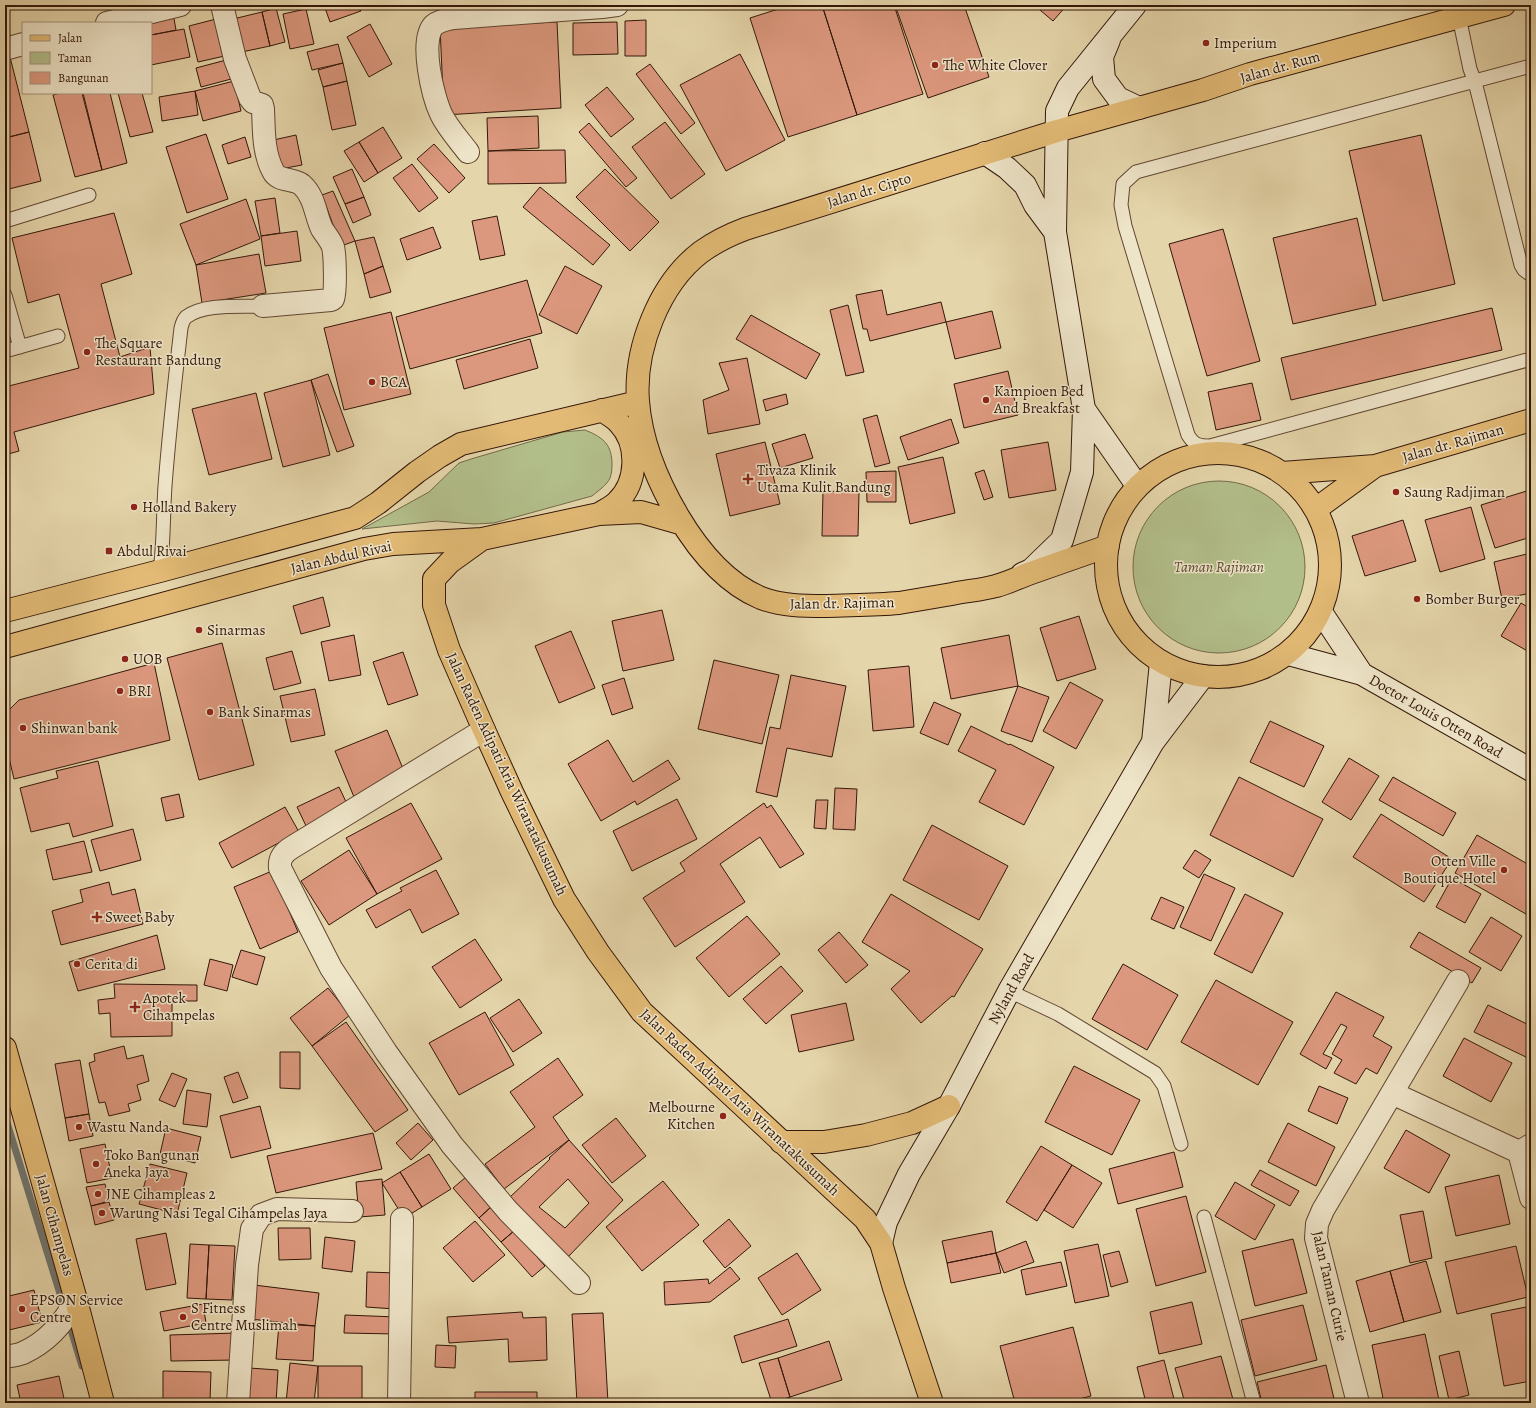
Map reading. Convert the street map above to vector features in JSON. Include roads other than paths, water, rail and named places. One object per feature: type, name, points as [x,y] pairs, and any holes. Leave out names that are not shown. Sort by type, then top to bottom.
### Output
[{"type":"main road","name":"Jalan dr. Rum","points":[[1057,131],[1250,74],[1504,5]]},
{"type":"main road","name":"Jalan dr. Cipto","points":[[638,402],[640,362],[649,327],[665,294],[674,280],[700,253],[728,236],[744,229],[1057,131]]},
{"type":"main road","points":[[5,610],[355,518],[378,503],[417,472],[461,444],[638,402]]},
{"type":"main road","name":"Jalan dr. Rajiman","points":[[638,402],[643,428],[655,470],[663,489],[683,524],[706,554],[733,581],[744,589],[762,598],[783,604],[803,606],[860,606],[900,602],[995,586],[1108,546]]},
{"type":"main road","points":[[599,514],[617,502],[630,484],[634,462],[631,441],[619,423],[602,410]]},
{"type":"main road","name":"Jalan dr. Rajiman","points":[[1282,473],[1375,466],[1531,420]]},
{"type":"main road","points":[[1210,454],[1240,455],[1269,465],[1282,473],[1306,495],[1316,509],[1324,525],[1329,542],[1331,560],[1330,577],[1327,595],[1321,612],[1312,628],[1288,654],[1262,668],[1248,673],[1219,677],[1204,676],[1189,674],[1161,662],[1137,643],[1119,619],[1113,606],[1106,576],[1108,546],[1116,518],[1129,493],[1136,484],[1181,460],[1195,456],[1210,454]]},
{"type":"main road","name":"Jalan dr. Rajiman","points":[[1316,509],[1375,466]]},
{"type":"main road","name":"Jalan Abdul Rivai","points":[[5,647],[364,549],[393,544],[482,539],[599,514],[642,512],[683,524]]},
{"type":"main road","name":"Jalan Raden Adipati Aria Wiranatakusumah","points":[[482,539],[450,562],[434,579],[434,605],[449,650],[484,730],[512,792],[564,899],[603,958],[642,1012],[865,1219],[882,1243],[894,1288],[932,1403]]},
{"type":"main road","name":"Jalan Cihampelas","points":[[5,1048],[70,1310],[103,1403]]},
{"type":"main road","points":[[781,1142],[824,1142],[866,1135],[912,1123],[949,1106]]},
{"type":"street","points":[[112,22],[180,5]]},
{"type":"street","points":[[222,5],[235,59],[250,98],[253,102],[262,105],[265,148],[273,172],[277,177],[300,183],[305,188],[313,200],[322,228],[333,246],[333,299],[263,306]]},
{"type":"street","points":[[468,152],[442,116],[434,97],[428,64],[429,34],[434,26],[443,21],[454,18],[617,5]]},
{"type":"street","points":[[995,586],[1031,570],[1062,540],[1082,472],[1084,409],[1054,232],[1057,111],[1068,88],[1135,5]]},
{"type":"street","points":[[1111,36],[1102,57],[1104,79],[1118,98],[1139,108]]},
{"type":"street","points":[[5,49],[22,44]]},
{"type":"street","points":[[985,153],[1007,168],[1025,184],[1035,205],[1054,232]]},
{"type":"street","points":[[1084,409],[1136,484]]},
{"type":"street","name":"Doctor Louis Otten Road","points":[[1321,612],[1362,674]]},
{"type":"street","name":"Doctor Louis Otten Road","points":[[1288,654],[1362,674],[1531,770]]},
{"type":"street","name":"Nyland Road","points":[[1153,742],[1161,662]]},
{"type":"street","name":"Nyland Road","points":[[882,1243],[886,1222],[906,1181],[949,1106],[1009,991],[1153,742],[1204,676]]},
{"type":"street","points":[[484,730],[285,852],[281,858],[280,868],[331,968],[386,1052],[452,1145],[508,1211],[579,1283]]},
{"type":"street","name":"Jalan Taman Curie","points":[[1358,1403],[1316,1238],[1316,1224],[1458,981]]},
{"type":"street","points":[[1392,1093],[1525,1149],[1531,1198]]},
{"type":"street","points":[[238,1403],[247,1264],[252,1229],[261,1216],[277,1209],[352,1211]]},
{"type":"street","points":[[399,1403],[402,1219]]},
{"type":"street","points":[[5,1357],[23,1353],[51,1335],[70,1310]]},
{"type":"lane","points":[[1459,17],[1470,69],[1475,82],[1521,264],[1524,270],[1531,275]]},
{"type":"lane","points":[[1531,66],[1136,172],[1123,184],[1121,205],[1125,226],[1188,435],[1192,441],[1200,446],[1210,446],[1531,359]]},
{"type":"lane","points":[[5,221],[89,195]]},
{"type":"lane","points":[[5,295],[20,347]]},
{"type":"lane","points":[[160,570],[163,549],[162,532],[165,485],[181,328],[185,318],[195,312],[211,308],[263,306]]},
{"type":"lane","points":[[5,351],[58,336]]},
{"type":"lane","points":[[1009,991],[1058,1014],[1155,1073],[1164,1086],[1181,1144]]},
{"type":"lane","points":[[1204,1217],[1254,1403]]},
{"type":"waterway","points":[[5,1116],[65,1310]]},
{"type":"waterway","points":[[68,1320],[82,1366]]},
{"type":"place","name":"Imperium","points":[[1206,43]]},
{"type":"place","name":"The White Clover","points":[[935,65]]},
{"type":"place","name":"The Square Restaurant Bandung","points":[[87,352]]},
{"type":"place","name":"BCA","points":[[372,382]]},
{"type":"place","name":"Kampioen Bed And Breakfast","points":[[986,400]]},
{"type":"place","name":"Tivaza Klinik Utama Kulit Bandung","points":[[748,479]]},
{"type":"place","name":"Saung Radjiman","points":[[1396,492]]},
{"type":"place","name":"Holland Bakery","points":[[134,507]]},
{"type":"place","name":"Abdul Rivai","points":[[109,551]]},
{"type":"place","name":"Bomber Burger","points":[[1417,599]]},
{"type":"place","name":"Sinarmas","points":[[199,630]]},
{"type":"place","name":"UOB","points":[[125,659]]},
{"type":"place","name":"BRI","points":[[120,691]]},
{"type":"place","name":"Bank Sinarmas","points":[[210,712]]},
{"type":"place","name":"Shinwan bank","points":[[23,728]]},
{"type":"place","name":"Otten Ville Boutique Hotel","points":[[1504,870]]},
{"type":"place","name":"Sweet Baby","points":[[97,917]]},
{"type":"place","name":"Cerita di","points":[[77,964]]},
{"type":"place","name":"Apotek Cihampelas","points":[[135,1007]]},
{"type":"place","name":"Melbourne Kitchen","points":[[723,1116]]},
{"type":"place","name":"Wastu Nanda","points":[[79,1127]]},
{"type":"place","name":"Toko Bangunan Aneka Jaya","points":[[96,1164]]},
{"type":"place","name":"JNE Cihampleas 2","points":[[98,1194]]},
{"type":"place","name":"Warung Nasi Tegal Cihampelas Jaya","points":[[102,1213]]},
{"type":"place","name":"EPSON Service Centre","points":[[22,1309]]},
{"type":"place","name":"S Fitness Centre Muslimah","points":[[183,1317]]},
{"type":"park label","name":"Taman Rajiman","points":[[1219,567]]}]
